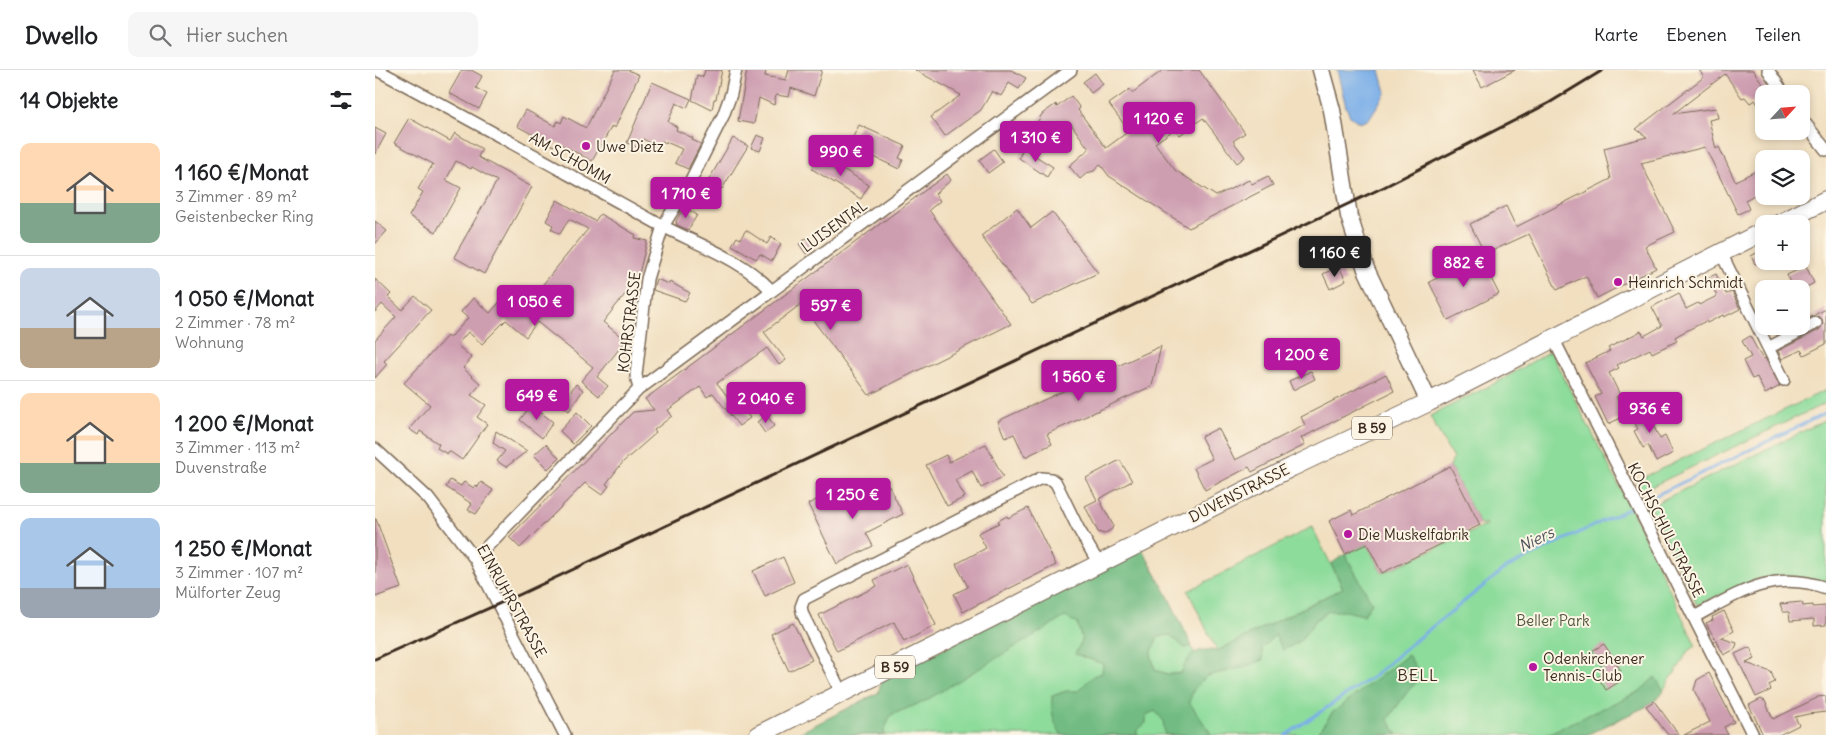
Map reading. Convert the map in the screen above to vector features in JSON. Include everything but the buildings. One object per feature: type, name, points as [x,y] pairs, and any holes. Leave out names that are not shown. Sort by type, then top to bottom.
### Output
[{"type":"main road","points":[[1321,70],[1332,110],[1349,216],[1366,269],[1429,402]]},
{"type":"main road","points":[[1797,215],[1826,200]]},
{"type":"main road","name":"DUVENSTRASSE","points":[[757,735],[1316,455],[1429,402],[1755,236]]},
{"type":"street","name":"AM SCHOMM","points":[[377,70],[663,226],[742,264],[759,277],[772,291]]},
{"type":"street","name":"KOHRSTRASSE","points":[[475,560],[639,389],[636,375],[647,279],[663,226],[689,184],[723,116],[737,70]]},
{"type":"street","name":"LUISENTAL","points":[[639,389],[1071,70]]},
{"type":"street","points":[[1768,70],[1778,85]]},
{"type":"street","points":[[1810,130],[1826,150]]},
{"type":"street","points":[[1721,253],[1784,380]]},
{"type":"street","points":[[1768,348],[1816,323]]},
{"type":"street","name":"KOCHSCHULSTRASSE","points":[[1553,338],[1753,735]]},
{"type":"street","name":"EINRUHRSTRASSE","points":[[375,449],[428,498],[475,560],[565,735]]},
{"type":"street","points":[[841,692],[803,616],[801,607],[804,599],[1041,478],[1051,479],[1056,483],[1078,528],[1099,564]]},
{"type":"street","points":[[1694,617],[1762,584],[1787,581],[1826,588]]},
{"type":"green space","name":"Beller Park","points":[[1550,351],[1636,519],[1696,646],[1686,653],[1658,698],[1645,707],[1586,735],[798,735],[1143,553],[1200,664],[1361,584],[1345,554],[1367,544],[1382,573],[1487,525],[1486,523],[1480,525],[1450,466],[1453,459],[1430,416],[1503,379]]},
{"type":"green space","points":[[1826,390],[1826,403],[1642,491],[1636,481]]},
{"type":"green space","points":[[1826,420],[1826,582],[1788,576],[1757,579],[1697,605],[1650,506]]},
{"type":"green space","points":[[1312,527],[1343,588],[1217,651],[1188,591]]},
{"type":"green space","points":[[1142,549],[1167,594],[1192,646],[1185,648],[1170,635],[1158,637],[1151,654],[1155,670],[1168,674],[1181,673],[1190,657],[1198,651],[1217,651],[1343,588],[1331,564],[1345,554],[1372,603],[1363,615],[1345,611],[1329,611],[1316,620],[1299,642],[1283,650],[1275,635],[1262,648],[1263,660],[1244,667],[1207,676],[1194,689],[1189,702],[1212,735],[1165,735],[1163,720],[1155,711],[1146,715],[1146,723],[1137,730],[1137,735],[1062,735],[1053,717],[1052,696],[1066,691],[1078,691],[1093,676],[1102,673],[1103,664],[1075,654],[1082,640],[1077,623],[1065,617],[925,701],[891,715],[884,735],[795,735],[878,693],[882,679]]},
{"type":"green space","points":[[1408,655],[1422,677],[1408,691],[1388,719],[1398,735],[1316,735],[1332,713]]},
{"type":"green space","points":[[1655,677],[1664,691],[1645,707],[1586,735],[1545,735],[1640,691]]},
{"type":"water","points":[[1337,70],[1380,70],[1386,92],[1369,119],[1360,123],[1350,116]]},
{"type":"waterway","name":"Niers","points":[[1640,503],[1826,413]]},
{"type":"waterway","name":"Niers","points":[[1286,735],[1374,676],[1407,647],[1506,568],[1634,506]]},
{"type":"railway","points":[[375,659],[521,594],[1384,187],[1549,103],[1603,70]]},
{"type":"place","name":"Uwe Dietz","points":[[586,146]]},
{"type":"place","name":"Heinrich Schmidt","points":[[1618,282]]},
{"type":"place","name":"Die Muskelfabrik","points":[[1348,534]]},
{"type":"place","name":"Odenkirchener Tennis-Club","points":[[1533,667]]},
{"type":"district","name":"BELL","points":[[1418,675]]}]
